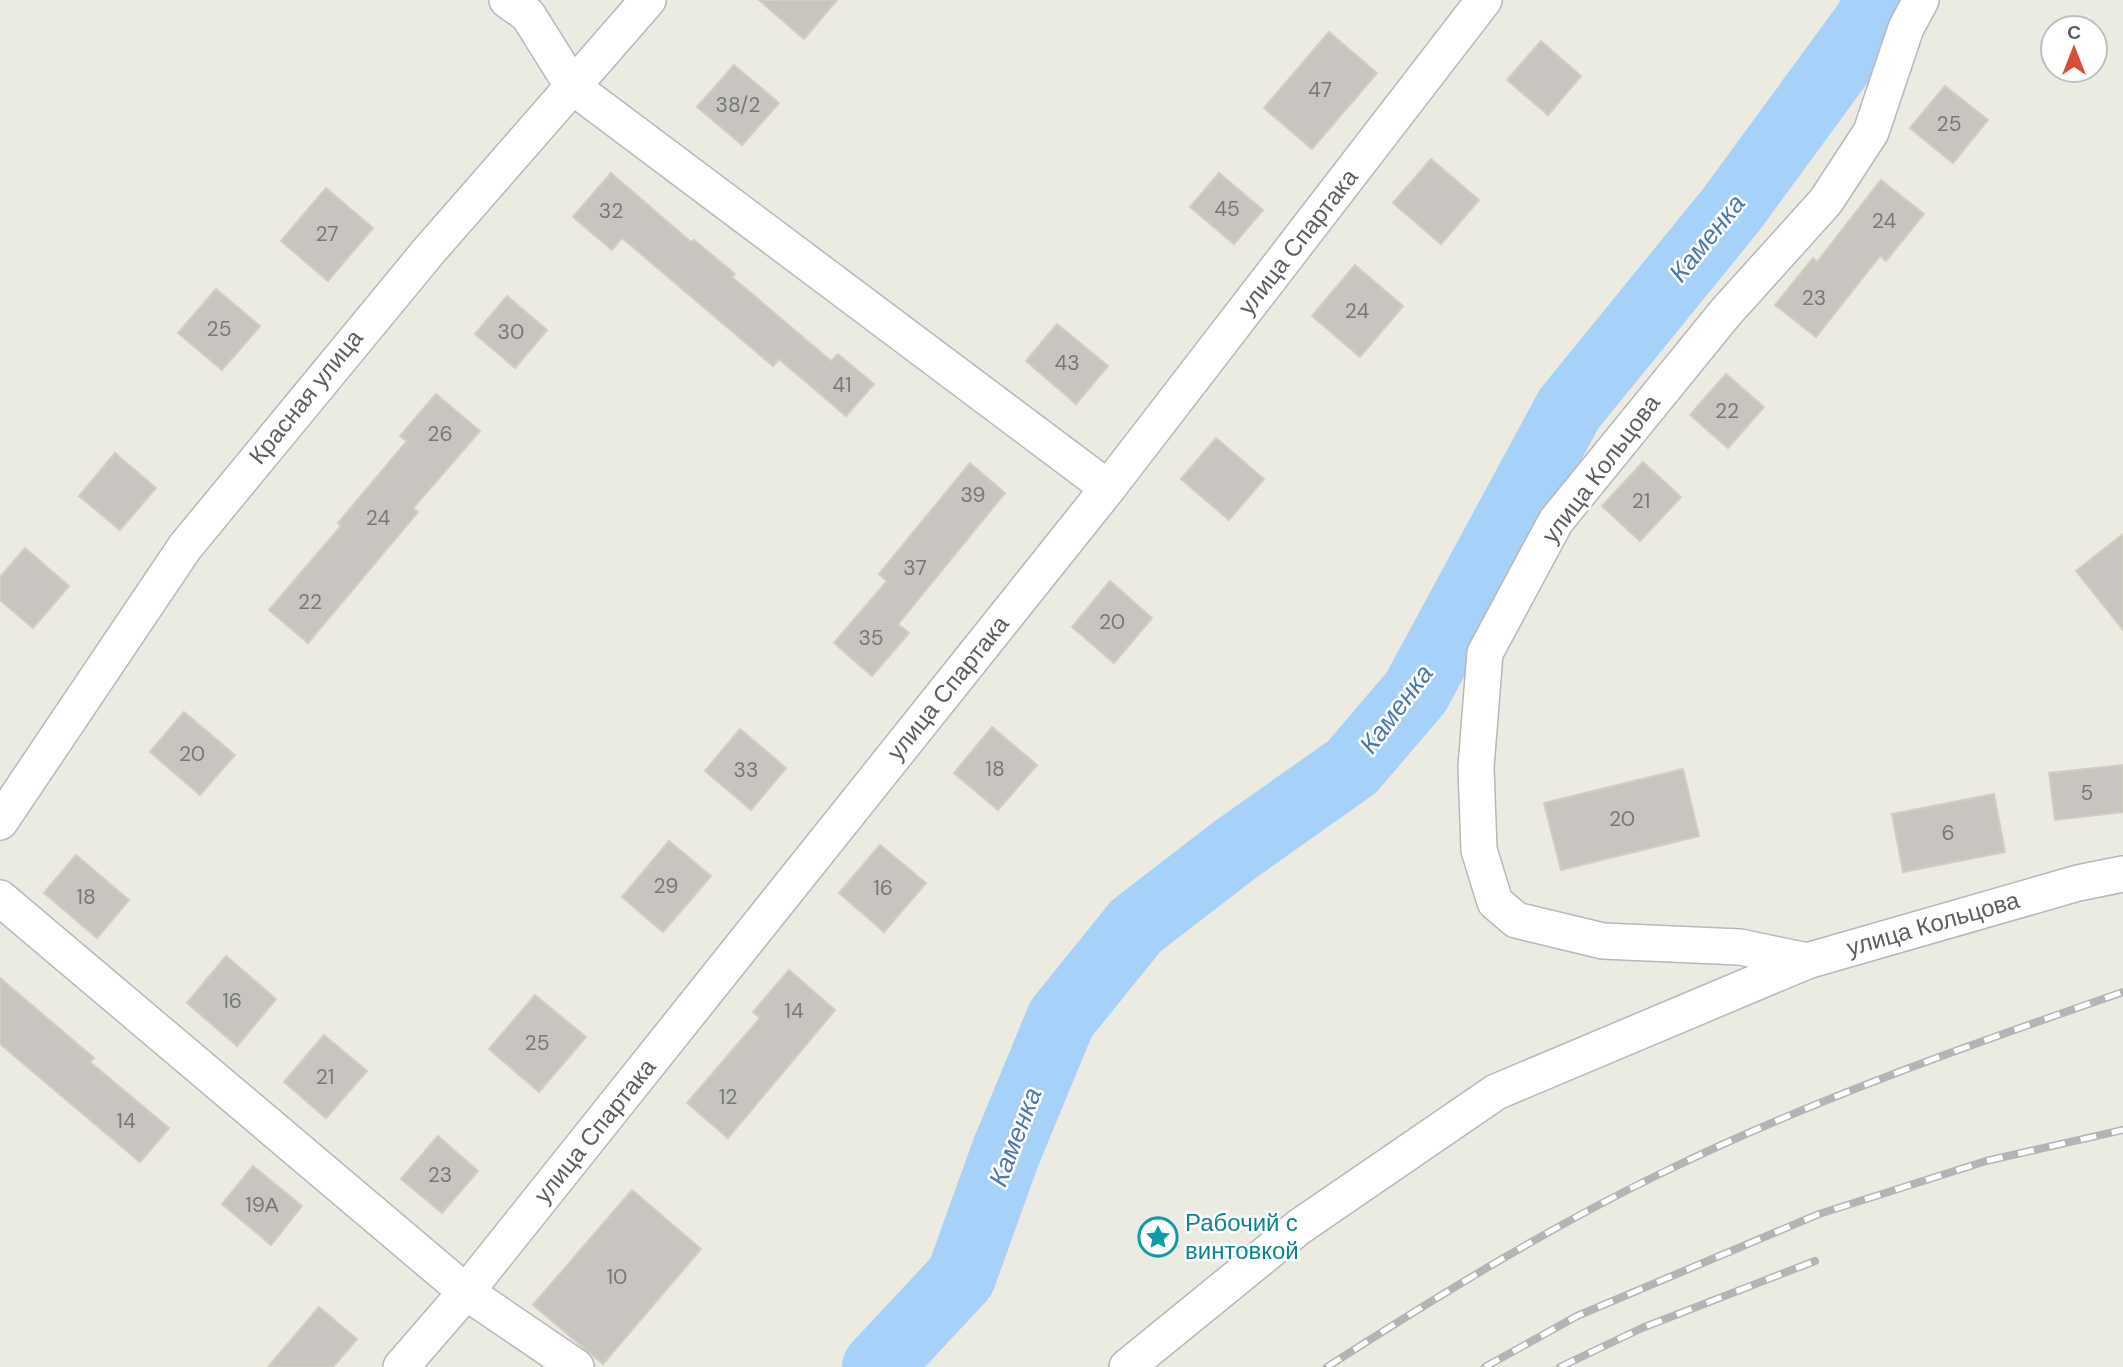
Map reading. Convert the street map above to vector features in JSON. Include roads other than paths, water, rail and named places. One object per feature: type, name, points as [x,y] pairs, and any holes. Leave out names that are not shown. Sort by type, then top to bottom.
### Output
[{"type":"street","points":[[507,0],[528,15],[573,88],[1108,488]]},
{"type":"street","name":"Красная улица","points":[[0,822],[185,547],[308,393],[648,0]]},
{"type":"street","name":"улица Спартака","points":[[401,1367],[467,1292],[1108,488],[1484,0]]},
{"type":"street","name":"улица Кольцова","points":[[1922,0],[1906,28],[1871,132],[1826,201],[1726,312],[1556,521],[1486,653],[1476,767],[1479,850],[1495,902],[1516,920],[1603,941],[1740,947],[1807,961],[2078,883],[2123,874]]},
{"type":"street","points":[[0,898],[467,1292],[576,1367]]},
{"type":"street","points":[[1127,1367],[1299,1227],[1496,1092],[1807,961]]},
{"type":"waterway","name":"Каменка","points":[[877,1367],[961,1277],[1006,1152],[1061,1019],[1136,926],[1236,849],[1352,767],[1416,692],[1569,409],[1731,210],[1868,23],[1879,0]]},
{"type":"railway","points":[[1327,1367],[1411,1314],[1582,1214],[1725,1143],[1951,1053],[2123,992]]},
{"type":"railway","points":[[1485,1367],[1577,1316],[1819,1214],[1986,1161],[2123,1130]]},
{"type":"railway","points":[[1560,1367],[1642,1328],[1815,1261]]},
{"type":"place","name":"Рабочий с винтовкой","points":[[1158,1237]]}]
